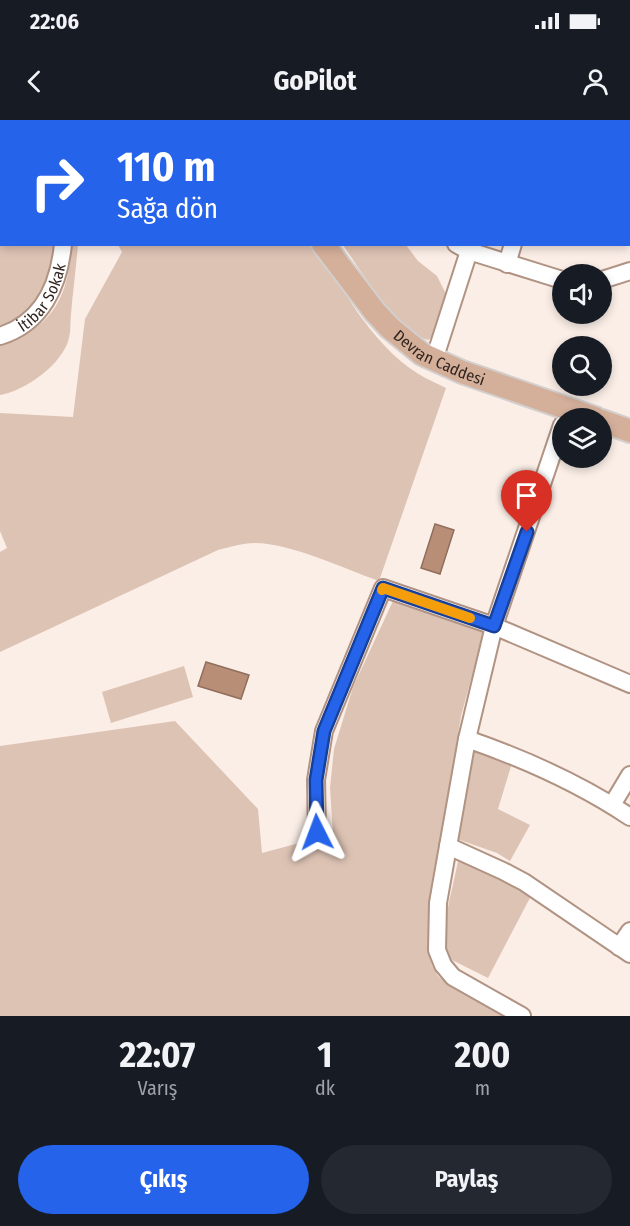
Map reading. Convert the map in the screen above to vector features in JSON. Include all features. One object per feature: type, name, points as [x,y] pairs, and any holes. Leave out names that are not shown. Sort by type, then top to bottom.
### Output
[{"type":"main road","name":"Devran Caddesi","points":[[324,246],[362,296],[390,328],[422,354],[552,412]]},
{"type":"main road","points":[[612,425],[630,431]]},
{"type":"street","name":"İtibar Sokak","points":[[0,336],[17,329],[28,321],[50,296],[60,270],[63,246]]},
{"type":"street","points":[[507,264],[512,246]]},
{"type":"street","points":[[434,360],[463,248],[552,277]]},
{"type":"street","points":[[612,277],[630,271]]},
{"type":"street","points":[[522,1016],[453,977],[443,965],[437,950],[436,933],[438,903],[467,739],[494,626],[552,456]]},
{"type":"street","points":[[317,832],[316,780],[324,731],[383,588],[494,626],[630,684]]},
{"type":"street","points":[[467,739],[539,766],[630,817]]},
{"type":"street","points":[[612,805],[630,775]]},
{"type":"street","points":[[448,846],[524,882],[624,951],[630,931]]},
{"type":"shaded area","points":[[0,246],[54,246],[52,273],[32,309],[0,331]]},
{"type":"shaded area","points":[[71,246],[78,246],[70,332],[65,348],[42,375],[20,388],[0,395],[0,344],[33,329],[45,320],[61,295],[70,264]]},
{"type":"shaded area","points":[[119,246],[310,246],[323,260],[358,313],[385,346],[400,361],[446,388],[379,581],[284,547],[255,543],[241,544],[218,550],[0,652],[0,552],[7,548],[0,531],[0,413],[73,417],[85,319],[122,252]]},
{"type":"shaded area","points":[[344,246],[407,246],[418,261],[437,276],[445,292],[445,311],[437,334],[428,340],[417,335],[393,313]]},
{"type":"shaded area","points":[[435,524],[454,530],[440,574],[421,568]]},
{"type":"shaded area","points":[[393,601],[484,632],[461,716],[439,849],[429,924],[429,943],[432,965],[438,976],[448,985],[503,1016],[0,1016],[0,746],[175,721],[258,809],[262,853],[333,834],[330,788],[334,749],[353,687]]},
{"type":"shaded area","points":[[206,662],[249,675],[241,699],[198,686]]},
{"type":"shaded area","points":[[184,666],[193,697],[111,723],[102,692]]},
{"type":"shaded area","points":[[474,750],[512,763],[498,809],[530,825],[510,861],[497,853],[457,839]]},
{"type":"shaded area","points":[[459,857],[532,894],[488,978],[448,958],[443,939]]},
{"type":"slow traffic","points":[[382,590],[383,588],[470,618]]},
{"type":"route","points":[[317,832],[316,780],[320,745],[329,717],[383,588],[494,626],[527,532]]}]
